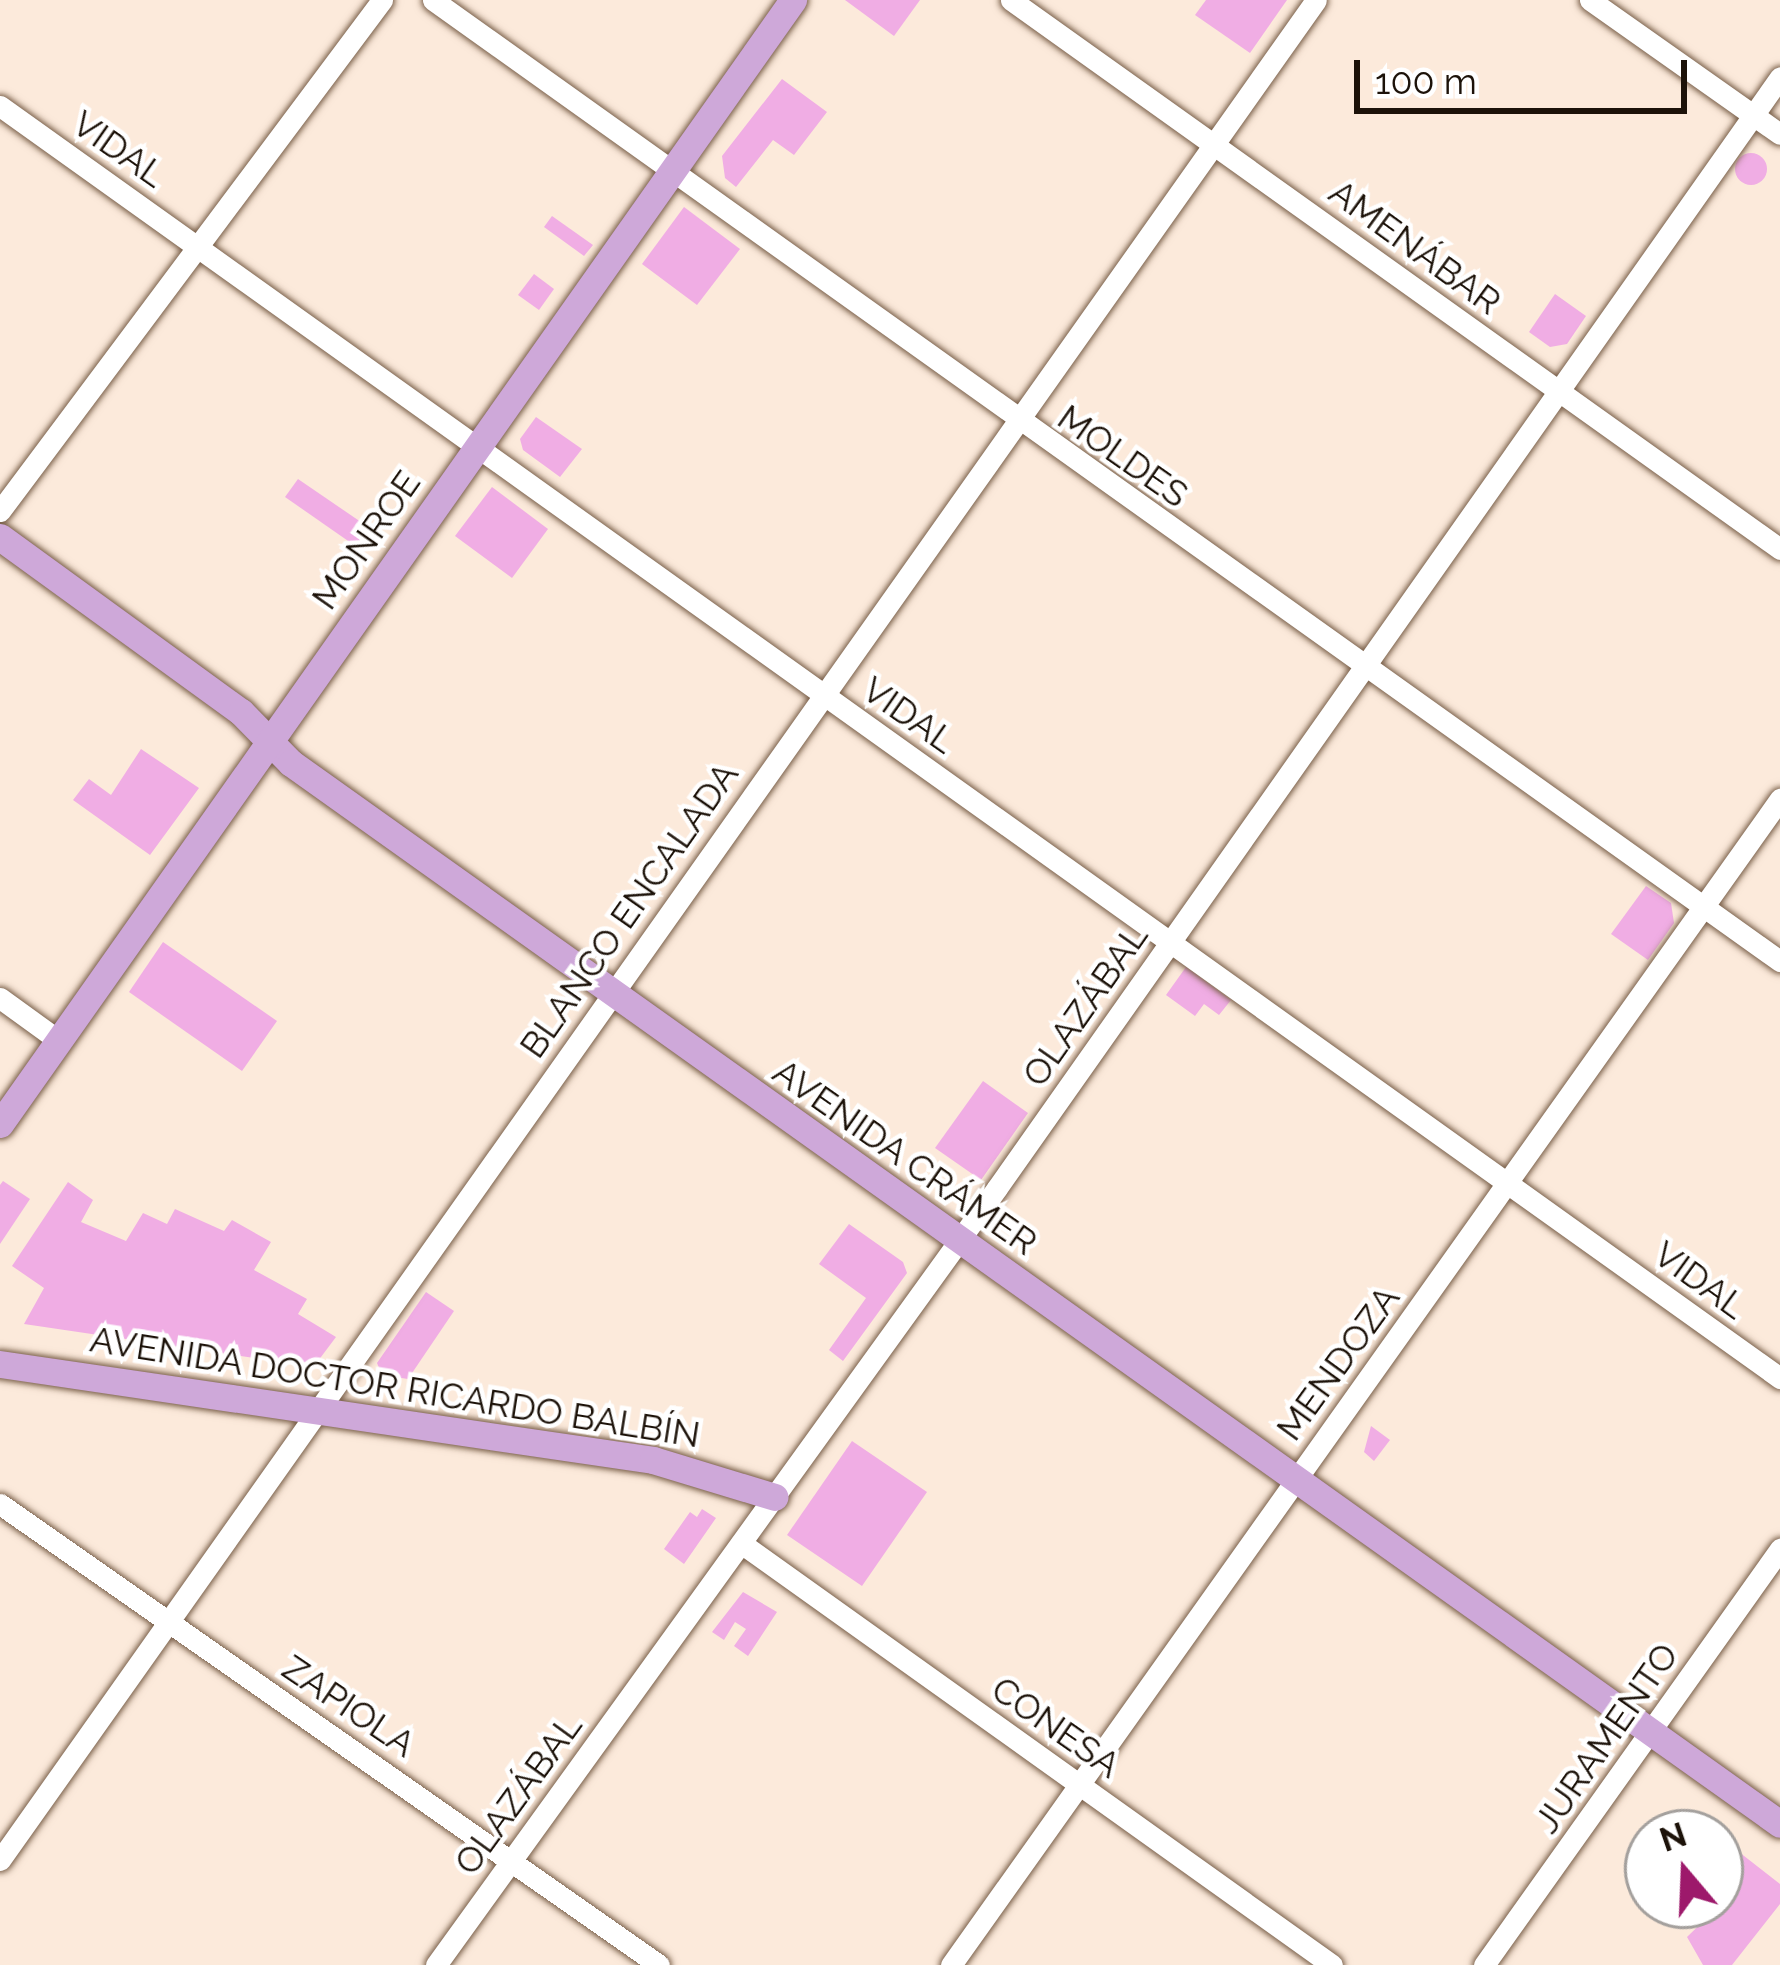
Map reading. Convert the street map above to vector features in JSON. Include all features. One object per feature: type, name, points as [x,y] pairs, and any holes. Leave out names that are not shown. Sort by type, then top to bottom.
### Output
[{"type":"main road","name":"MONROE","points":[[0,1124],[793,0]]},
{"type":"main road","name":"AVENIDA CRÁMER","points":[[0,537],[611,994],[1780,1824]]},
{"type":"main road","name":"AVENIDA DOCTOR RICARDO BALBÍN","points":[[0,1364],[318,1405],[702,1469],[775,1497]]},
{"type":"street","points":[[0,512],[382,0]]},
{"type":"street","name":"MOLDES","points":[[433,0],[1015,422],[1366,664],[1780,962]]},
{"type":"street","name":"AMENÁBAR","points":[[1011,0],[1780,549]]},
{"type":"street","name":"BLANCO ENCALADA","points":[[0,1861],[164,1620],[1316,0]]},
{"type":"street","points":[[1590,0],[1780,134]]},
{"type":"street","name":"OLAZÁBAL","points":[[436,1965],[959,1239],[1555,388],[1780,76]]},
{"type":"street","name":"VIDAL","points":[[0,106],[1172,939],[1780,1378]]},
{"type":"street","name":"MENDOZA","points":[[951,1965],[1780,799]]},
{"type":"street","points":[[0,998],[58,1040]]},
{"type":"street","name":"ZAPIOLA","points":[[0,1504],[512,1857],[659,1965]]},
{"type":"street","name":"CONESA","points":[[742,1543],[1332,1965]]},
{"type":"street","name":"JURAMENTO","points":[[1484,1965],[1780,1549]]},
{"type":"building","points":[[845,0],[920,0],[894,36]]},
{"type":"building","points":[[1206,0],[1287,0],[1250,53],[1195,15]]},
{"type":"building","points":[[782,79],[827,112],[794,155],[773,140],[736,187],[725,178],[722,156]]},
{"type":"building","points":[[1751,153],[1763,157],[1767,169],[1763,181],[1751,185],[1739,181],[1735,169],[1739,157]]},
{"type":"building","points":[[684,207],[740,249],[697,305],[642,264]]},
{"type":"building","points":[[552,216],[593,245],[584,256],[544,227]]},
{"type":"building","points":[[534,274],[554,289],[539,310],[518,295]]},
{"type":"building","points":[[1555,294],[1586,316],[1567,344],[1550,347],[1529,332]]},
{"type":"building","points":[[536,417],[582,449],[560,477],[523,450],[520,439]]},
{"type":"building","points":[[298,479],[377,533],[364,552],[285,497]]},
{"type":"building","points":[[492,487],[548,529],[512,578],[455,536]]},
{"type":"building","points":[[141,749],[199,788],[150,855],[73,800],[89,779],[111,795]]},
{"type":"building","points":[[1646,886],[1671,903],[1674,923],[1648,960],[1611,934]]},
{"type":"building","points":[[163,942],[277,1021],[242,1071],[129,992]]},
{"type":"building","points":[[1186,967],[1231,1000],[1219,1015],[1204,1004],[1195,1016],[1166,995]]},
{"type":"building","points":[[983,1081],[1028,1113],[981,1180],[935,1148]]},
{"type":"building","points":[[3,1181],[30,1199],[0,1244],[0,1185]]},
{"type":"building","points":[[68,1182],[93,1200],[81,1222],[126,1241],[143,1213],[167,1224],[175,1209],[224,1231],[232,1220],[271,1242],[254,1270],[307,1299],[298,1314],[336,1337],[318,1361],[294,1364],[24,1324],[44,1288],[12,1266]]},
{"type":"building","points":[[849,1224],[903,1262],[907,1273],[843,1361],[829,1350],[866,1298],[819,1264]]},
{"type":"building","points":[[426,1292],[454,1311],[408,1379],[382,1375],[377,1363]]},
{"type":"building","points":[[1371,1426],[1390,1440],[1374,1461],[1364,1452]]},
{"type":"building","points":[[852,1441],[927,1492],[862,1586],[787,1535]]},
{"type":"building","points":[[702,1509],[716,1518],[684,1564],[664,1549],[690,1512],[697,1517]]},
{"type":"building","points":[[743,1592],[777,1612],[748,1656],[734,1646],[746,1629],[735,1622],[724,1640],[712,1632]]},
{"type":"building","points":[[1744,1856],[1780,1884],[1780,1904],[1732,1965],[1703,1965],[1687,1937],[1695,1929],[1744,1929]]}]
